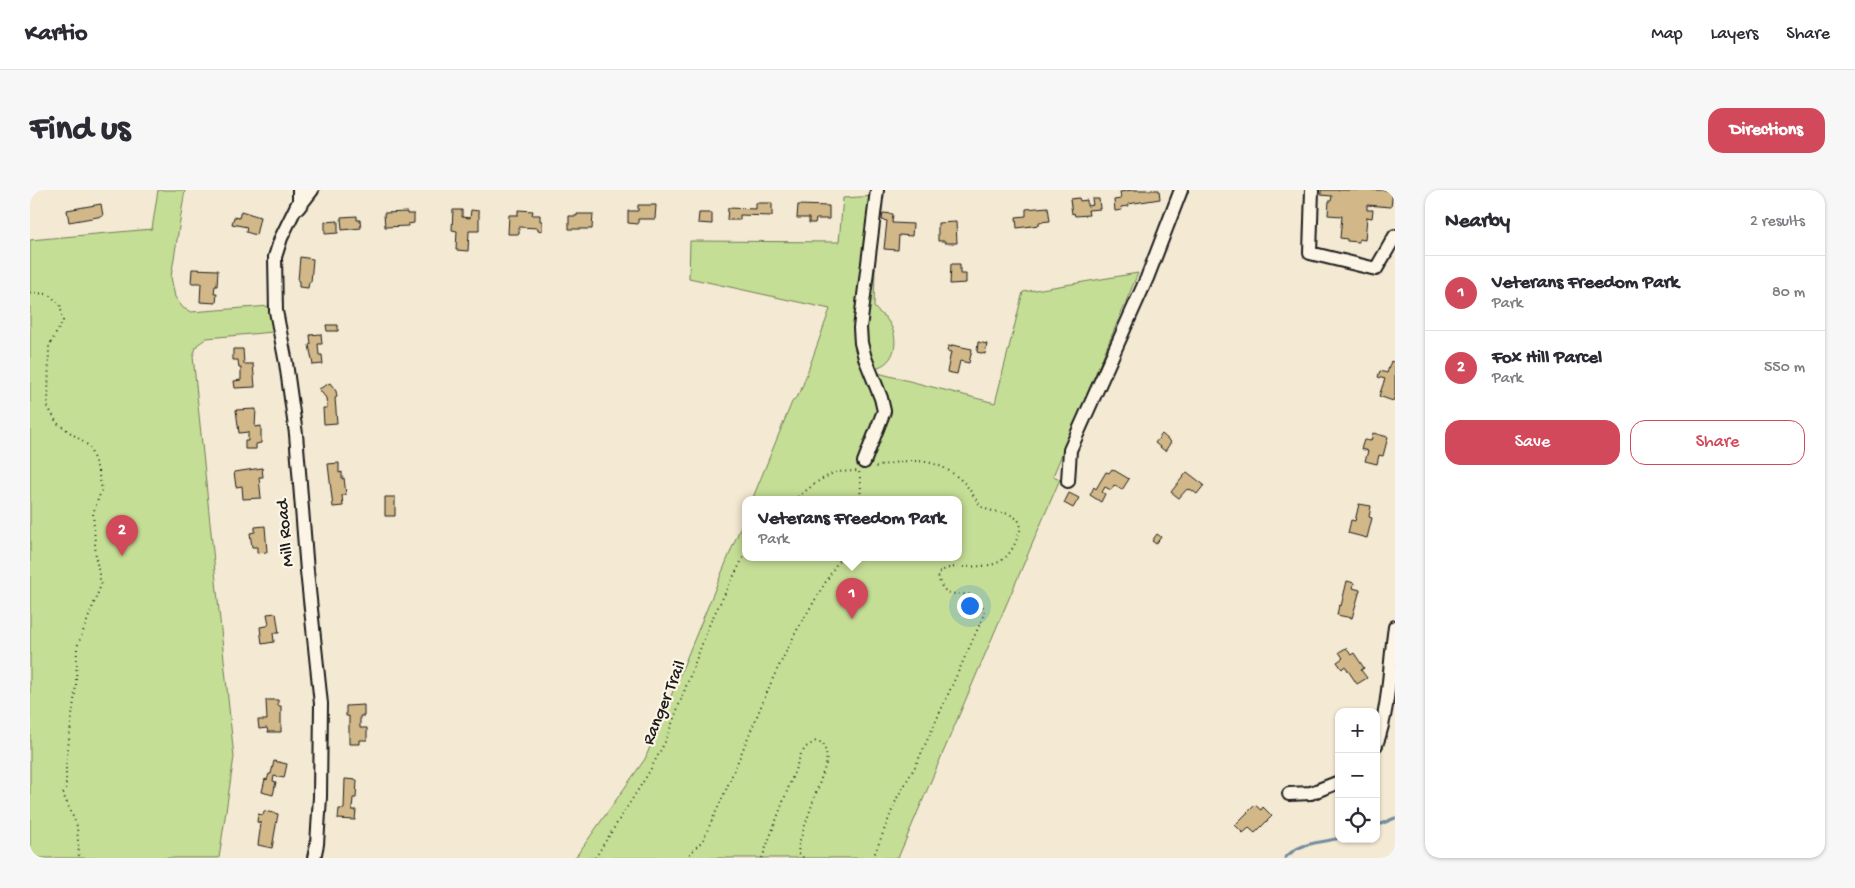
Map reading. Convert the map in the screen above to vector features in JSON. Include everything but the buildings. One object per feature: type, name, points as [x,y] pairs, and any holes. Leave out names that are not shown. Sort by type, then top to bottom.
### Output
[{"type":"street","name":"Mill Road","points":[[299,190],[299,201],[281,238],[275,257],[276,311],[286,363],[296,434],[306,571],[321,704],[321,774],[317,844],[314,858]]},
{"type":"street","name":"Mill Road","points":[[295,210],[312,190]]},
{"type":"street","points":[[866,465],[884,411],[861,343],[860,328],[877,190]]},
{"type":"street","points":[[1068,481],[1070,450],[1146,278],[1180,190]]},
{"type":"street","points":[[1312,190],[1310,253],[1376,269],[1395,236]]},
{"type":"street","points":[[1380,730],[1386,708],[1395,627]]},
{"type":"street","points":[[1289,794],[1311,793],[1335,784]]},
{"type":"path","points":[[30,293],[48,294],[60,304],[63,321],[48,346],[48,408],[57,423],[89,446],[97,467],[102,489],[94,513],[96,558],[101,585],[77,647],[76,685],[66,764],[66,786],[63,794],[77,826],[79,858]]},
{"type":"path","points":[[866,465],[919,459],[941,466],[961,480],[974,494],[980,506],[987,510],[1007,514],[1018,519],[1021,527],[1008,555],[1001,562],[992,566],[950,567],[938,574],[939,582],[948,594],[971,594],[978,598],[983,604],[984,615],[916,765],[897,798],[873,858]]},
{"type":"path","points":[[799,496],[817,482],[835,472],[860,471],[860,496]]},
{"type":"path","name":"Ranger Trail","points":[[595,858],[648,774],[665,742],[710,623],[742,560]]},
{"type":"path","points":[[686,858],[703,840],[785,654],[797,630],[838,561]]},
{"type":"path","points":[[762,858],[801,754],[806,747],[816,741],[823,743],[827,756],[799,843],[798,854],[804,858]]},
{"type":"green space","points":[[158,190],[185,190],[171,277],[175,297],[183,308],[191,312],[270,306],[273,332],[207,338],[197,345],[193,356],[234,757],[219,858],[30,858],[30,240],[152,229]]},
{"type":"green space","points":[[877,196],[874,307],[892,327],[895,342],[892,356],[882,365],[874,368],[874,372],[995,403],[1023,292],[1138,273],[1053,476],[1060,479],[898,858],[575,858],[645,759],[742,524],[742,561],[962,561],[962,496],[754,496],[792,402],[800,393],[830,309],[689,278],[690,241],[839,242],[843,198]]},
{"type":"waterway","points":[[1380,824],[1395,818]]},
{"type":"waterway","points":[[1285,858],[1304,846],[1335,839]]},
{"type":"place","name":"Fox Hill Parcel","points":[[122,556]]},
{"type":"place","name":"Veterans Freedom Park","points":[[852,619]]}]
